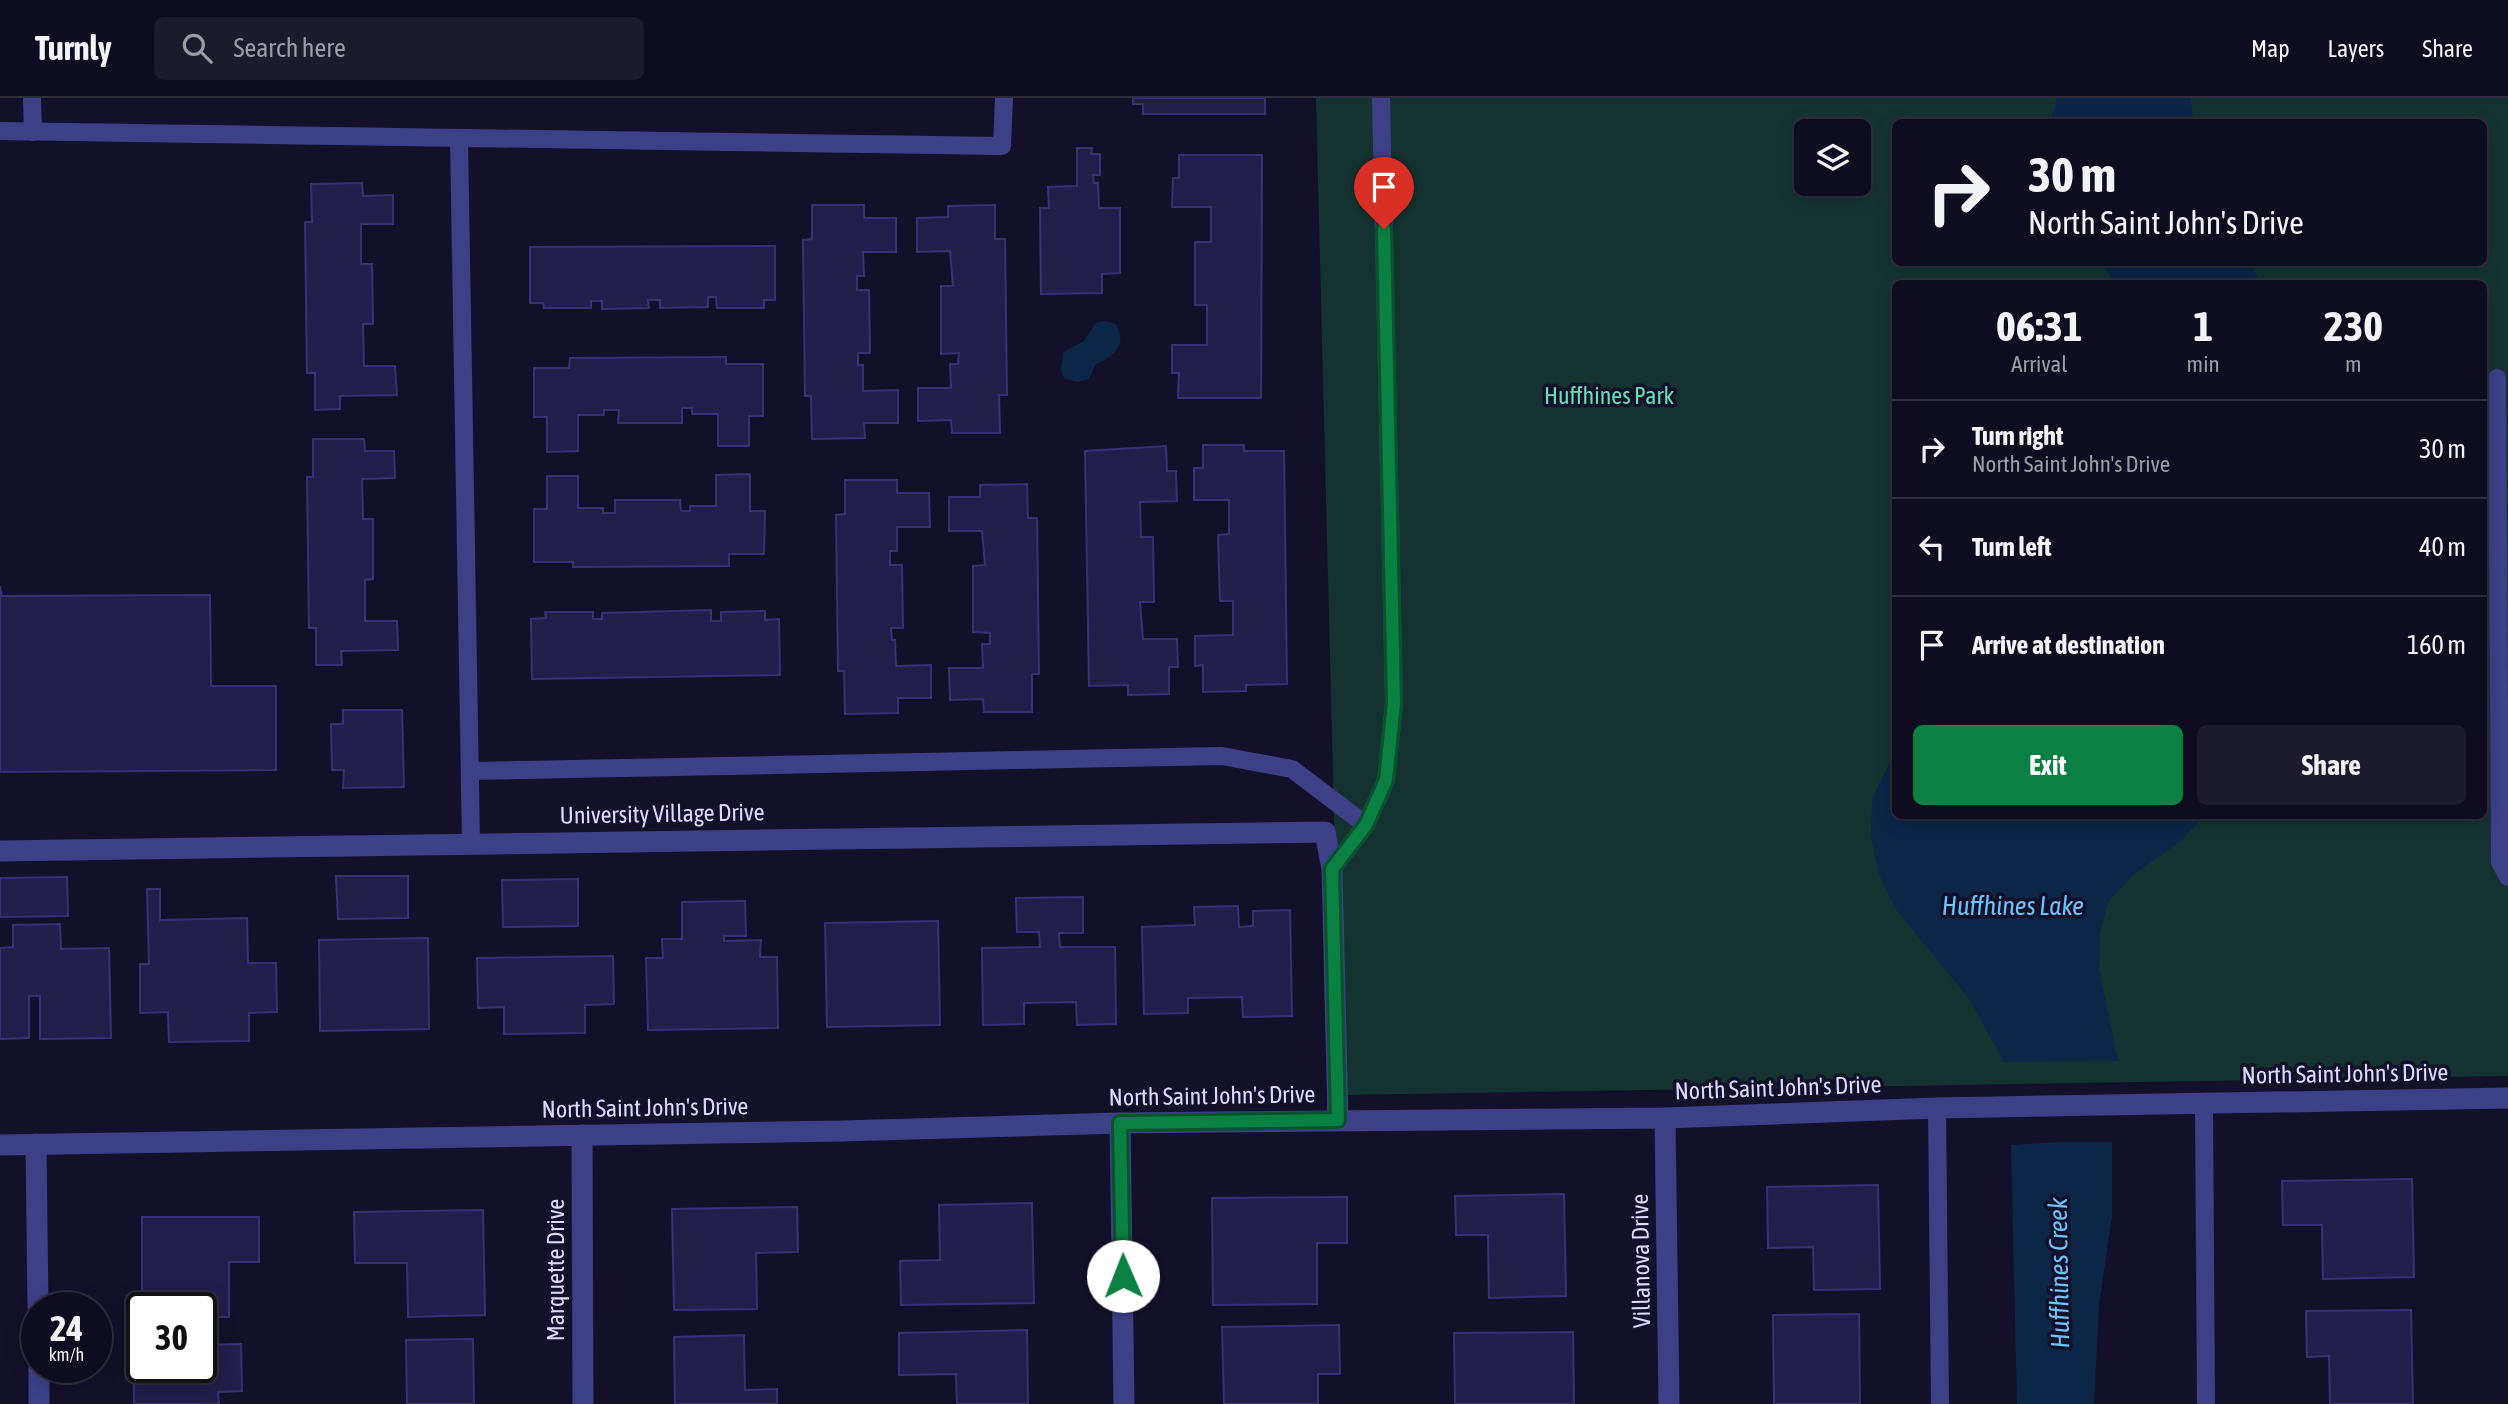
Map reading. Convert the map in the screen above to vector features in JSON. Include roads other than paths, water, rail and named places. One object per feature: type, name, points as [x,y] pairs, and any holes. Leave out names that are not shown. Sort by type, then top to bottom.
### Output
[{"type":"street","name":"University Village Drive","points":[[0,851],[1325,832],[1332,869]]},
{"type":"street","points":[[1332,869],[1338,1120]]},
{"type":"street","name":"North Saint John's Drive","points":[[0,1145],[1120,1123],[1665,1118],[1937,1108],[2508,1098]]},
{"type":"street","name":"Villanova Drive","points":[[1665,1118],[1669,1404]]},
{"type":"street","points":[[1120,1123],[1124,1404]]},
{"type":"street","name":"Marquette Drive","points":[[582,1135],[583,1404]]},
{"type":"street","points":[[36,1144],[38,1292]]},
{"type":"street","points":[[39,1383],[39,1404]]},
{"type":"lane","points":[[32,98],[33,132]]},
{"type":"lane","points":[[0,131],[459,140],[1002,146],[1004,98]]},
{"type":"lane","points":[[1332,869],[1366,825],[1386,780],[1394,703],[1381,98]]},
{"type":"lane","points":[[459,140],[471,843]]},
{"type":"lane","points":[[2497,378],[2500,862],[2508,877]]},
{"type":"lane","points":[[470,771],[1222,756],[1293,769],[1366,825]]},
{"type":"lane","points":[[2204,1103],[2206,1404]]},
{"type":"lane","points":[[1937,1108],[1940,1404]]},
{"type":"water","points":[[2057,98],[2191,98],[2193,119],[2051,119]]},
{"type":"water","points":[[2104,266],[2252,266],[2260,280],[2112,280]]},
{"type":"water","points":[[1103,321],[1115,324],[1119,331],[1118,348],[1096,364],[1089,379],[1077,382],[1065,379],[1061,370],[1063,352],[1084,341],[1095,324]]},
{"type":"water","name":"Huffhines Lake","points":[[1892,759],[1892,819],[2201,819],[2183,839],[2131,877],[2108,902],[2100,933],[2099,968],[2118,1061],[2004,1062],[1969,999],[1894,907],[1878,872],[1871,835],[1872,799]]},
{"type":"water","name":"Huffhines Creek","points":[[2112,1142],[2112,1216],[2099,1305],[2094,1404],[2017,1404],[2011,1145]]},
{"type":"park label","name":"Huffhines Park","points":[[1609,396]]}]
